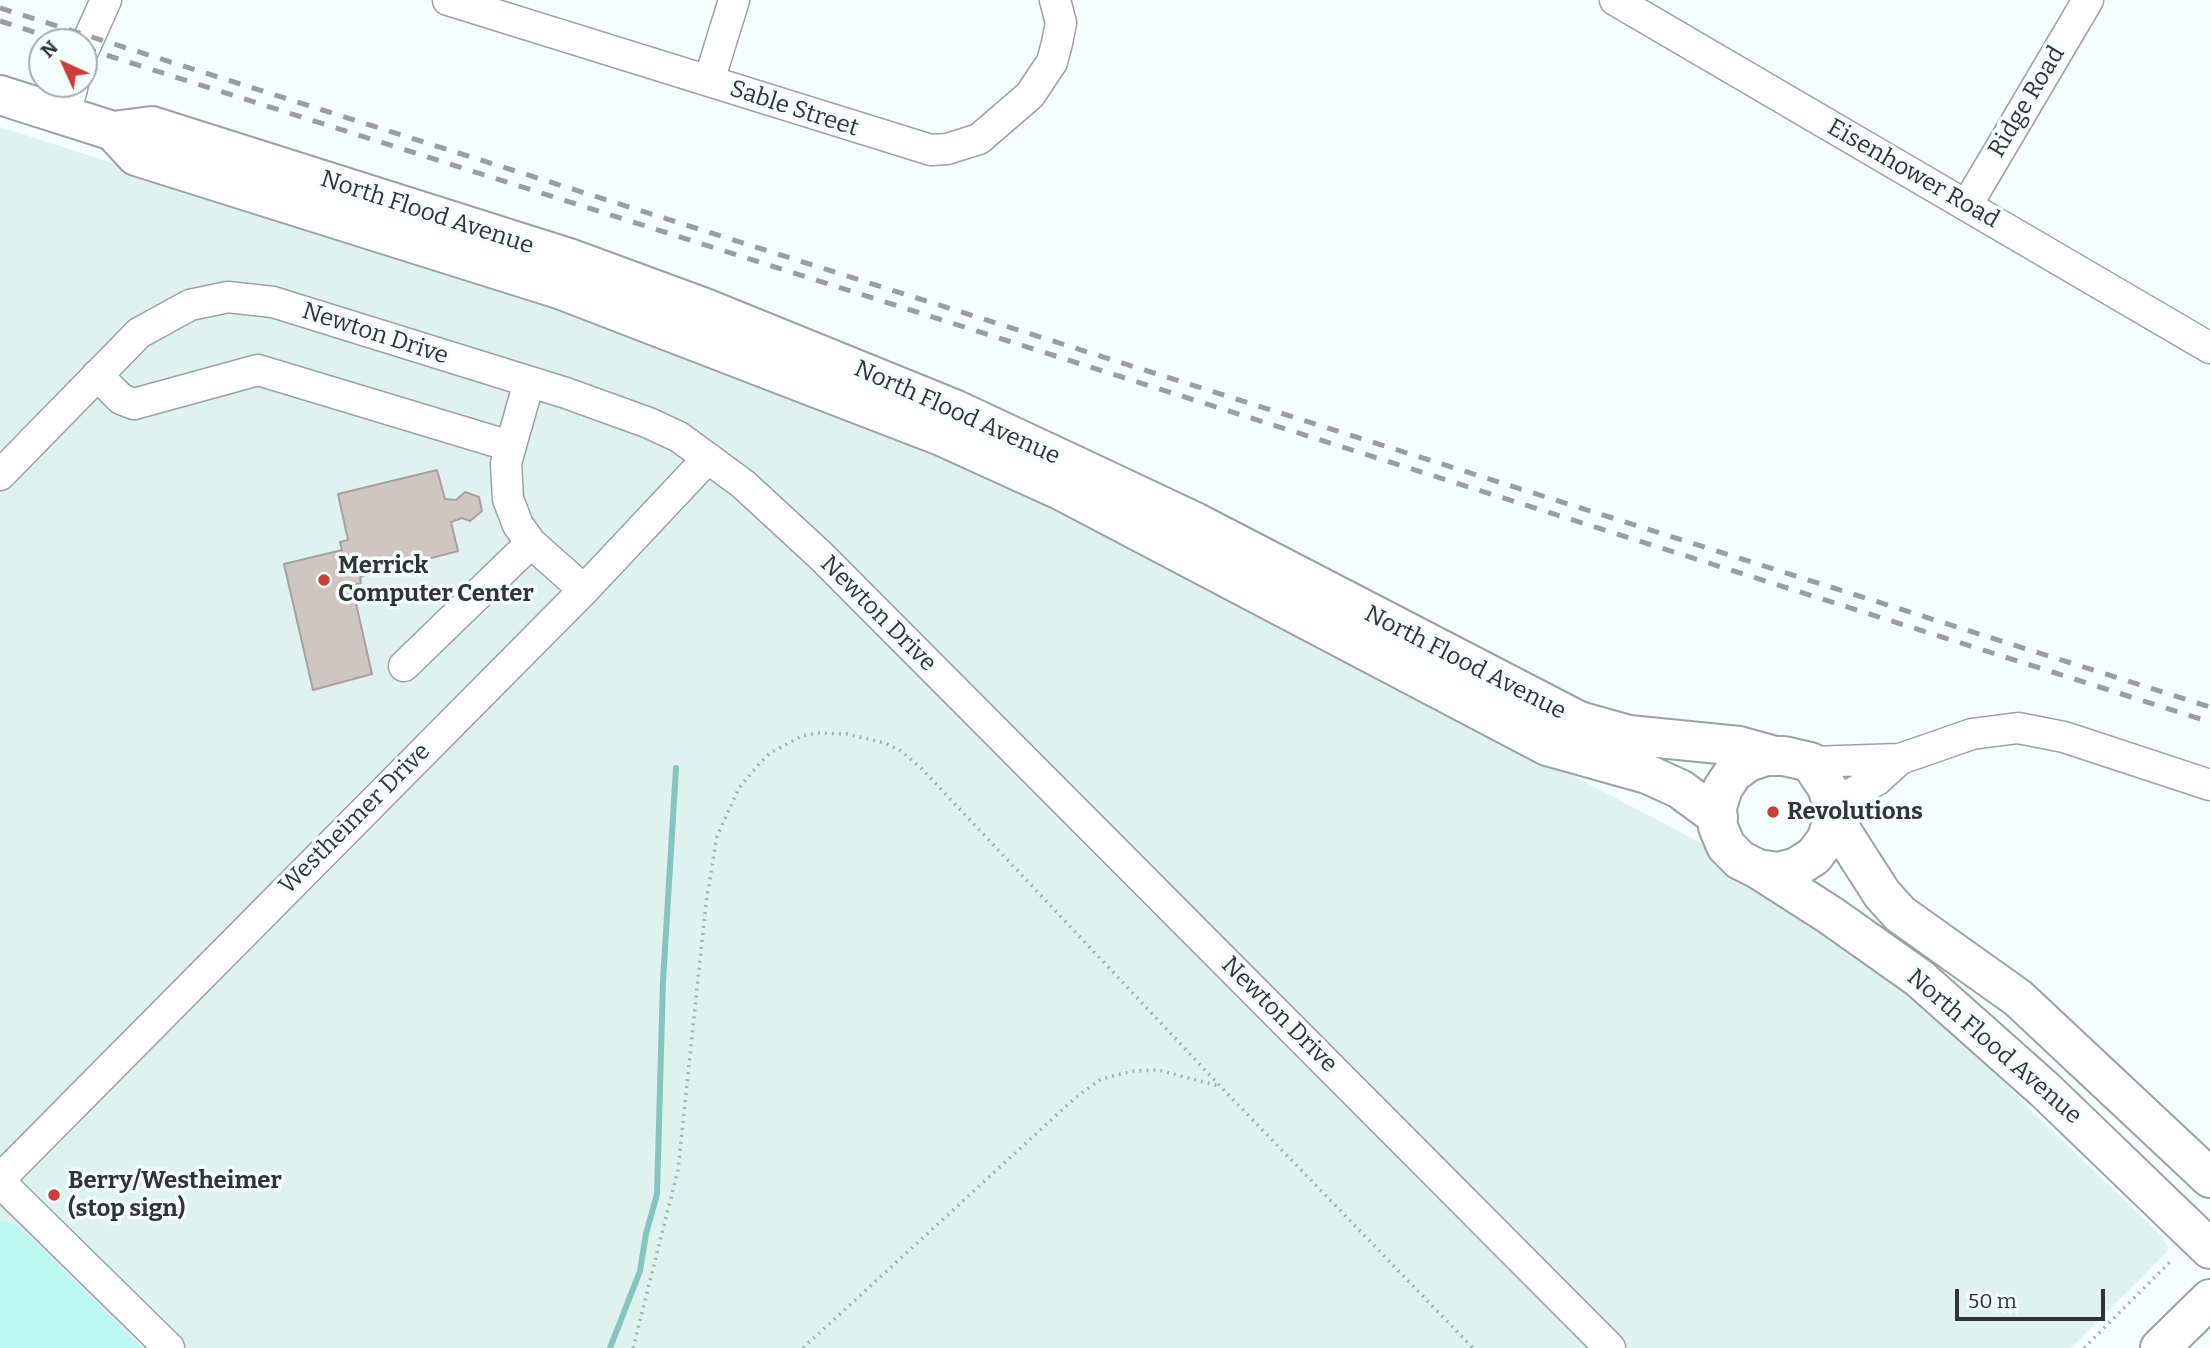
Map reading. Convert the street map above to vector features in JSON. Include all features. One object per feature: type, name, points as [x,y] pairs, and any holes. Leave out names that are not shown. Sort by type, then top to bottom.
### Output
[{"type":"main road","name":"North Flood Avenue","points":[[0,95],[69,100],[113,131],[136,156],[559,289],[941,436],[1085,503],[1547,746],[1647,774],[1680,789],[1718,817]]},
{"type":"main road","name":"North Flood Avenue","points":[[113,131],[152,126],[569,258],[705,308],[954,409],[1086,470],[1195,522],[1579,721],[1629,735],[1739,746],[1793,759]]},
{"type":"main road","points":[[1793,759],[1827,787],[1832,810],[1826,840],[1814,856],[1787,869],[1758,869],[1740,860],[1726,846],[1718,827],[1717,807],[1723,788],[1733,773],[1748,762],[1793,759]]},
{"type":"main road","name":"North Flood Avenue","points":[[1832,810],[1882,894],[1900,914],[2018,998],[2210,1178]]},
{"type":"main road","name":"North Flood Avenue","points":[[1758,869],[1830,915],[1919,978],[2045,1090],[2210,1249]]},
{"type":"main road","points":[[2160,1348],[2210,1299]]},
{"type":"street","points":[[93,28],[106,0]]},
{"type":"street","name":"Sable Street","points":[[448,0],[914,147],[947,149],[979,139],[993,129],[1042,79],[1052,62],[1061,23],[1055,0]]},
{"type":"street","points":[[709,81],[734,0]]},
{"type":"street","name":"Eisenhower Road","points":[[1615,0],[2210,348]]},
{"type":"street","name":"Ridge Road","points":[[1967,205],[2088,0]]},
{"type":"street","name":"Newton Drive","points":[[0,475],[122,349],[156,322],[190,305],[242,298],[273,302],[529,382],[649,423],[678,437],[743,484],[826,561],[1610,1348]]},
{"type":"street","points":[[97,375],[121,399],[134,404],[258,370],[510,446]]},
{"type":"street","points":[[529,382],[506,463],[508,499],[518,525],[531,543],[583,590]]},
{"type":"street","name":"Westheimer Drive","points":[[0,1180],[583,590],[708,458]]},
{"type":"street","points":[[404,666],[531,543]]},
{"type":"street","points":[[1793,759],[1900,759],[1972,734],[2018,728],[2064,737],[2210,785]]},
{"type":"street","points":[[1832,810],[1877,780],[1900,759]]},
{"type":"street","points":[[0,1180],[169,1348]]},
{"type":"path","points":[[633,1348],[678,1170],[706,903],[717,835],[739,788],[770,753],[802,736],[847,734],[885,743],[901,751],[946,792],[1221,1087],[1473,1348]]},
{"type":"path","points":[[803,1348],[1075,1098],[1101,1079],[1133,1071],[1158,1070],[1221,1087]]},
{"type":"path","points":[[2084,1348],[2171,1261]]},
{"type":"shaded area","points":[[0,127],[580,312],[708,359],[1034,496],[1435,703],[1701,843],[1765,881],[1969,1042],[2028,1108],[2163,1237],[2169,1250],[2071,1348],[0,1348]]},
{"type":"shaded area","points":[[0,1221],[18,1226],[142,1348],[0,1348]]},
{"type":"building","name":"Merrick Computer Center","points":[[437,470],[445,499],[456,500],[465,492],[479,497],[482,511],[470,521],[462,518],[451,522],[458,551],[360,577],[361,583],[352,586],[372,674],[313,690],[284,564],[342,550],[340,542],[348,540],[338,494]]},
{"type":"waterway","points":[[610,1348],[640,1271],[646,1234],[657,1194],[663,981],[676,768]]},
{"type":"railway","points":[[0,8],[2210,707]]},
{"type":"railway","points":[[0,21],[28,30]]},
{"type":"railway","points":[[98,52],[2210,722]]},
{"type":"place","name":"Merrick Computer Center","points":[[324,580]]},
{"type":"place","name":"Revolutions","points":[[1773,812]]},
{"type":"place","name":"Berry/Westheimer (stop sign)","points":[[54,1195]]}]
